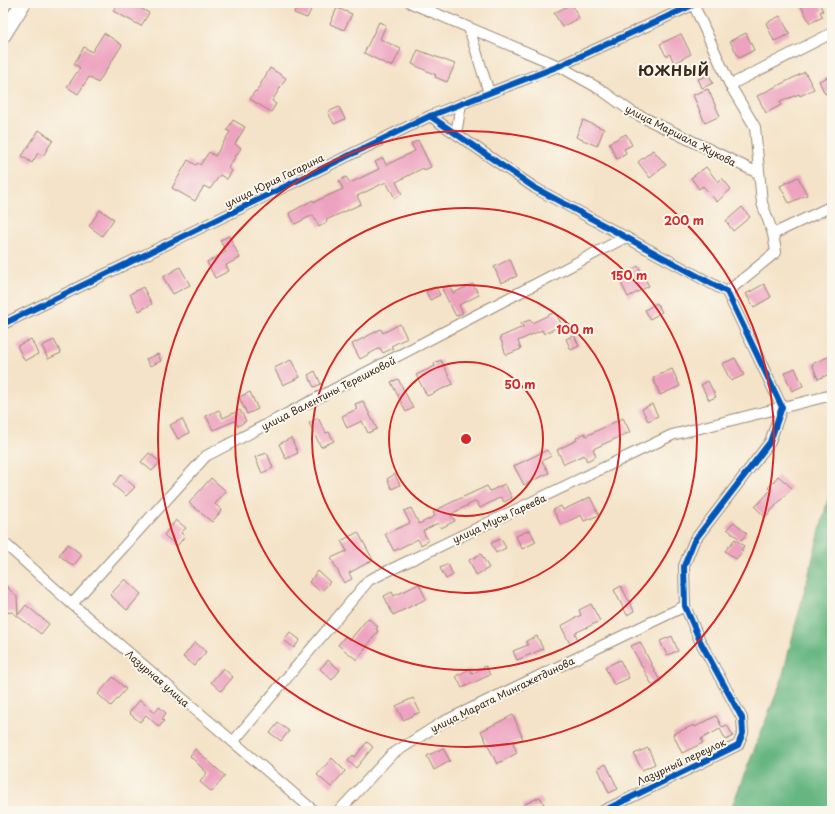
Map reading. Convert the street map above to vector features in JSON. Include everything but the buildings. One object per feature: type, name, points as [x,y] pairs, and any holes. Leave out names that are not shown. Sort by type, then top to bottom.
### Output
[{"type":"street","points":[[3,35],[23,3]]},
{"type":"street","name":"улица Маршала Жукова","points":[[411,3],[559,66],[600,89],[632,112],[758,173]]},
{"type":"street","points":[[694,4],[730,86],[754,127],[762,203],[773,234],[776,252],[727,292]]},
{"type":"street","name":"улица Юрия Гагарина","points":[[3,324],[430,116],[559,66],[694,4]]},
{"type":"street","points":[[469,28],[489,93]]},
{"type":"street","points":[[730,86],[832,33]]},
{"type":"street","points":[[456,134],[461,104]]},
{"type":"street","points":[[430,116],[535,188],[727,292],[782,407],[770,442],[694,541],[684,566],[685,606]]},
{"type":"street","points":[[773,234],[832,206]]},
{"type":"street","name":"улица Валентины Терешковой","points":[[72,604],[206,456],[626,237]]},
{"type":"street","name":"улица Мусы Гареева","points":[[233,742],[369,580],[672,436],[832,395]]},
{"type":"street","name":"Лазурная улица","points":[[3,542],[72,604],[314,811]]},
{"type":"street","name":"улица Марата Мингажетдинова","points":[[339,811],[391,756],[441,722],[685,606]]},
{"type":"street","name":"Лазурный переулок","points":[[603,811],[738,745],[743,733],[742,718],[700,641],[685,606]]},
{"type":"green space","points":[[832,484],[832,811],[730,811],[781,682]]},
{"type":"cycle path","points":[[3,324],[430,116],[559,66],[697,3]]},
{"type":"cycle path","points":[[430,116],[535,188],[727,292],[782,407],[770,442],[694,541],[684,566],[685,606],[700,641],[742,718],[743,733],[738,745],[603,811]]},
{"type":"district","name":"ЮЖНЫЙ","points":[[674,70]]}]
